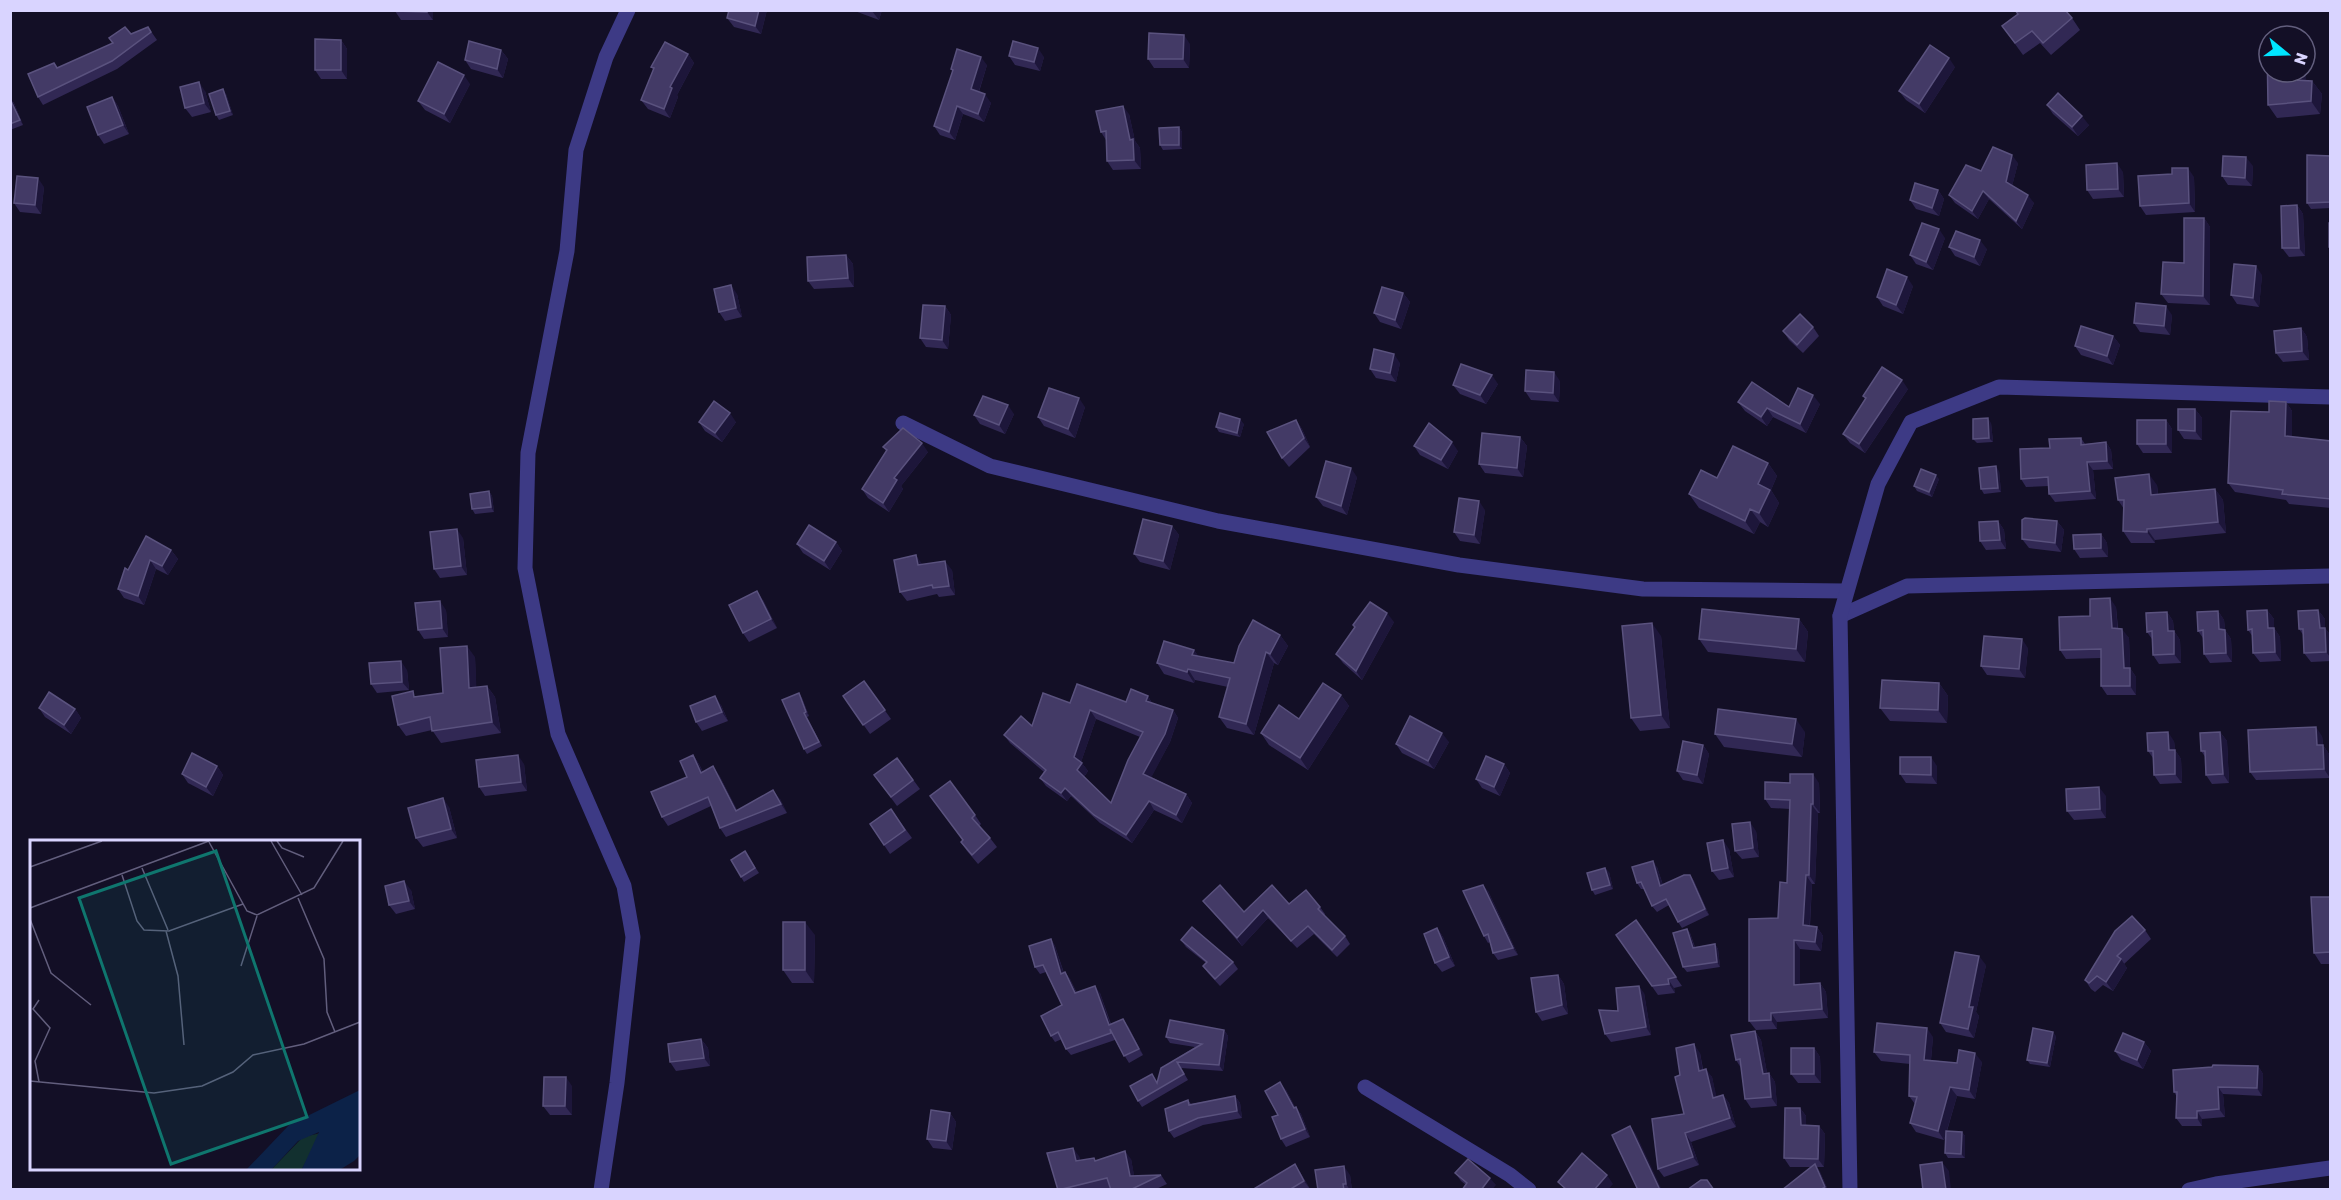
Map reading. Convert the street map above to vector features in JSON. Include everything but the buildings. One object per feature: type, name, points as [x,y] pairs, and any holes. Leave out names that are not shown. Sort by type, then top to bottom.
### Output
[{"type":"street","points":[[601,1190],[617,1083],[633,937],[624,886],[558,734],[525,568],[528,453],[567,251],[576,150],[606,57],[628,10]]},
{"type":"street","points":[[1850,1190],[1840,616],[1878,484],[1911,422],[1999,387],[2331,397]]},
{"type":"street","points":[[903,423],[990,466],[1218,520],[1459,565],[1643,589],[1846,591]]},
{"type":"street","points":[[1840,616],[1906,586],[2331,576]]},
{"type":"street","points":[[1365,1087],[1510,1175],[1529,1190]]},
{"type":"street","points":[[2188,1190],[2331,1168]]}]
